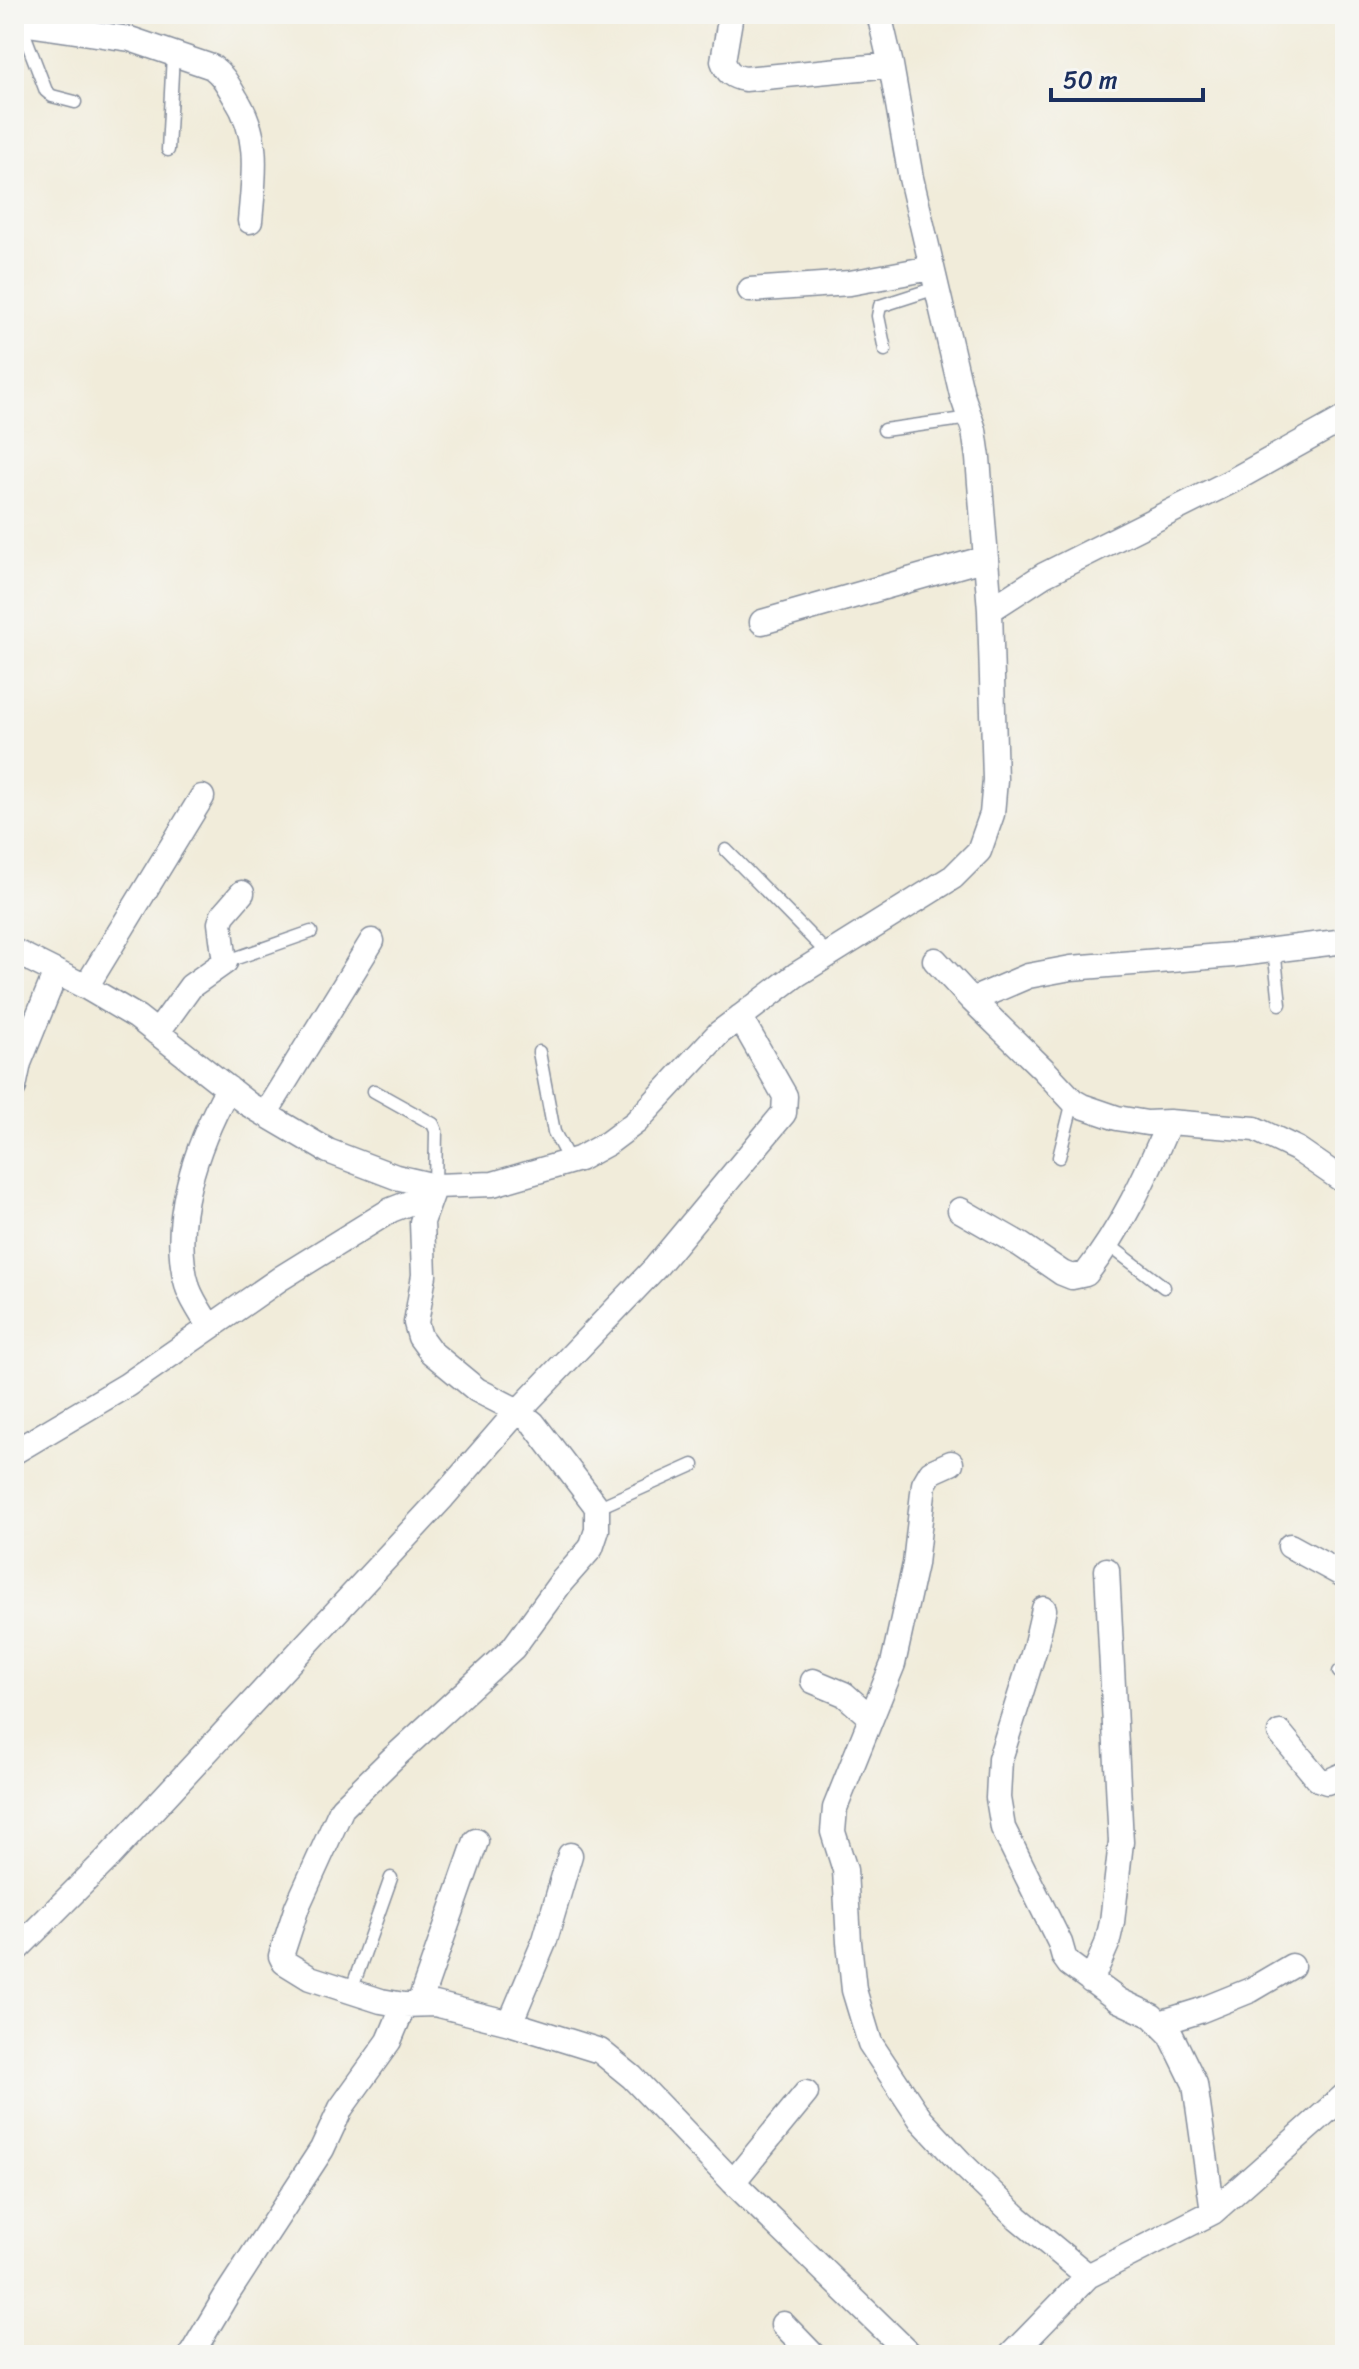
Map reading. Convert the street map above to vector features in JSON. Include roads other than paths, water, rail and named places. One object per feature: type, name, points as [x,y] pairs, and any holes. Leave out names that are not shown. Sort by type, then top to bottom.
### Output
[{"type":"street","points":[[731,14],[723,61],[735,77],[745,79],[891,65]]},
{"type":"street","points":[[14,1452],[127,1385],[209,1326],[391,1210],[431,1195],[493,1184],[570,1162],[608,1143],[636,1122],[719,1033],[796,975],[953,877],[979,851],[992,814],[995,780],[990,610],[978,458],[911,178],[879,14]]},
{"type":"street","points":[[17,22],[130,39],[212,67],[226,80],[245,110],[251,127],[254,160],[250,221]]},
{"type":"street","points":[[750,290],[934,278]]},
{"type":"street","points":[[990,610],[1044,575],[1232,481],[1345,418]]},
{"type":"street","points":[[762,622],[986,558]]},
{"type":"street","points":[[86,987],[202,797]]},
{"type":"street","points":[[157,1033],[191,986],[225,962],[220,923],[242,893]]},
{"type":"street","points":[[265,1114],[372,941]]},
{"type":"street","points":[[972,1000],[1028,976],[1071,968],[1345,941]]},
{"type":"street","points":[[14,951],[137,1017],[265,1114],[328,1151],[396,1177],[431,1195]]},
{"type":"street","points":[[935,960],[1073,1101],[1117,1118],[1147,1123],[1255,1129],[1297,1149],[1345,1182]]},
{"type":"street","points":[[15,1075],[56,972]]},
{"type":"street","points":[[14,1952],[107,1859],[443,1497],[518,1411],[656,1267],[784,1113],[785,1096],[740,1017]]},
{"type":"street","points":[[209,1326],[189,1292],[183,1267],[181,1225],[208,1123],[228,1088]]},
{"type":"street","points":[[960,1210],[1072,1277],[1086,1274],[1109,1245],[1147,1174],[1169,1122]]},
{"type":"street","points":[[431,1195],[422,1222],[424,1275],[416,1323],[420,1337],[431,1352],[477,1390],[518,1411],[533,1423],[597,1508],[597,1530],[591,1548],[562,1581],[513,1648],[342,1808],[297,1907],[281,1956],[284,1962],[310,1978],[351,1991],[412,2004],[435,2004],[510,2023],[585,2045],[611,2058],[911,2355]]},
{"type":"street","points":[[951,1463],[931,1472],[924,1484],[915,1564],[899,1640],[887,1681],[839,1795],[833,1832],[845,1870],[854,1990],[870,2043],[921,2120],[1018,2218],[1088,2276]]},
{"type":"street","points":[[1290,1546],[1345,1576]]},
{"type":"street","points":[[1091,1981],[1109,1933],[1121,1842],[1107,1570]]},
{"type":"street","points":[[1044,1609],[1000,1759],[999,1815],[1064,1957],[1091,1981],[1160,2023],[1171,2035],[1195,2084],[1213,2212]]},
{"type":"street","points":[[813,1681],[844,1694],[870,1717]]},
{"type":"street","points":[[1280,1733],[1322,1781],[1327,1782],[1345,1774]]},
{"type":"street","points":[[191,2355],[322,2149],[341,2108],[412,2004],[476,1841]]},
{"type":"street","points":[[510,2023],[545,1940],[570,1855]]},
{"type":"street","points":[[1160,2023],[1251,1990],[1292,1966]]},
{"type":"street","points":[[733,2182],[806,2093]]},
{"type":"street","points":[[1011,2355],[1088,2276],[1213,2212],[1345,2095]]},
{"type":"street","points":[[783,2324],[813,2355]]},
{"type":"lane","points":[[17,22],[46,91],[52,96],[75,102]]},
{"type":"lane","points":[[168,150],[173,54]]},
{"type":"lane","points":[[885,350],[878,316],[880,306],[934,278]]},
{"type":"lane","points":[[884,430],[970,418]]},
{"type":"lane","points":[[726,850],[829,955]]},
{"type":"lane","points":[[225,962],[311,932]]},
{"type":"lane","points":[[1274,949],[1280,1004]]},
{"type":"lane","points":[[539,1052],[554,1132],[570,1162]]},
{"type":"lane","points":[[374,1091],[428,1118],[433,1124],[436,1131],[431,1195]]},
{"type":"lane","points":[[1059,1157],[1073,1101]]},
{"type":"lane","points":[[1109,1245],[1164,1287]]},
{"type":"lane","points":[[597,1508],[693,1465]]},
{"type":"lane","points":[[351,1991],[391,1878]]}]
